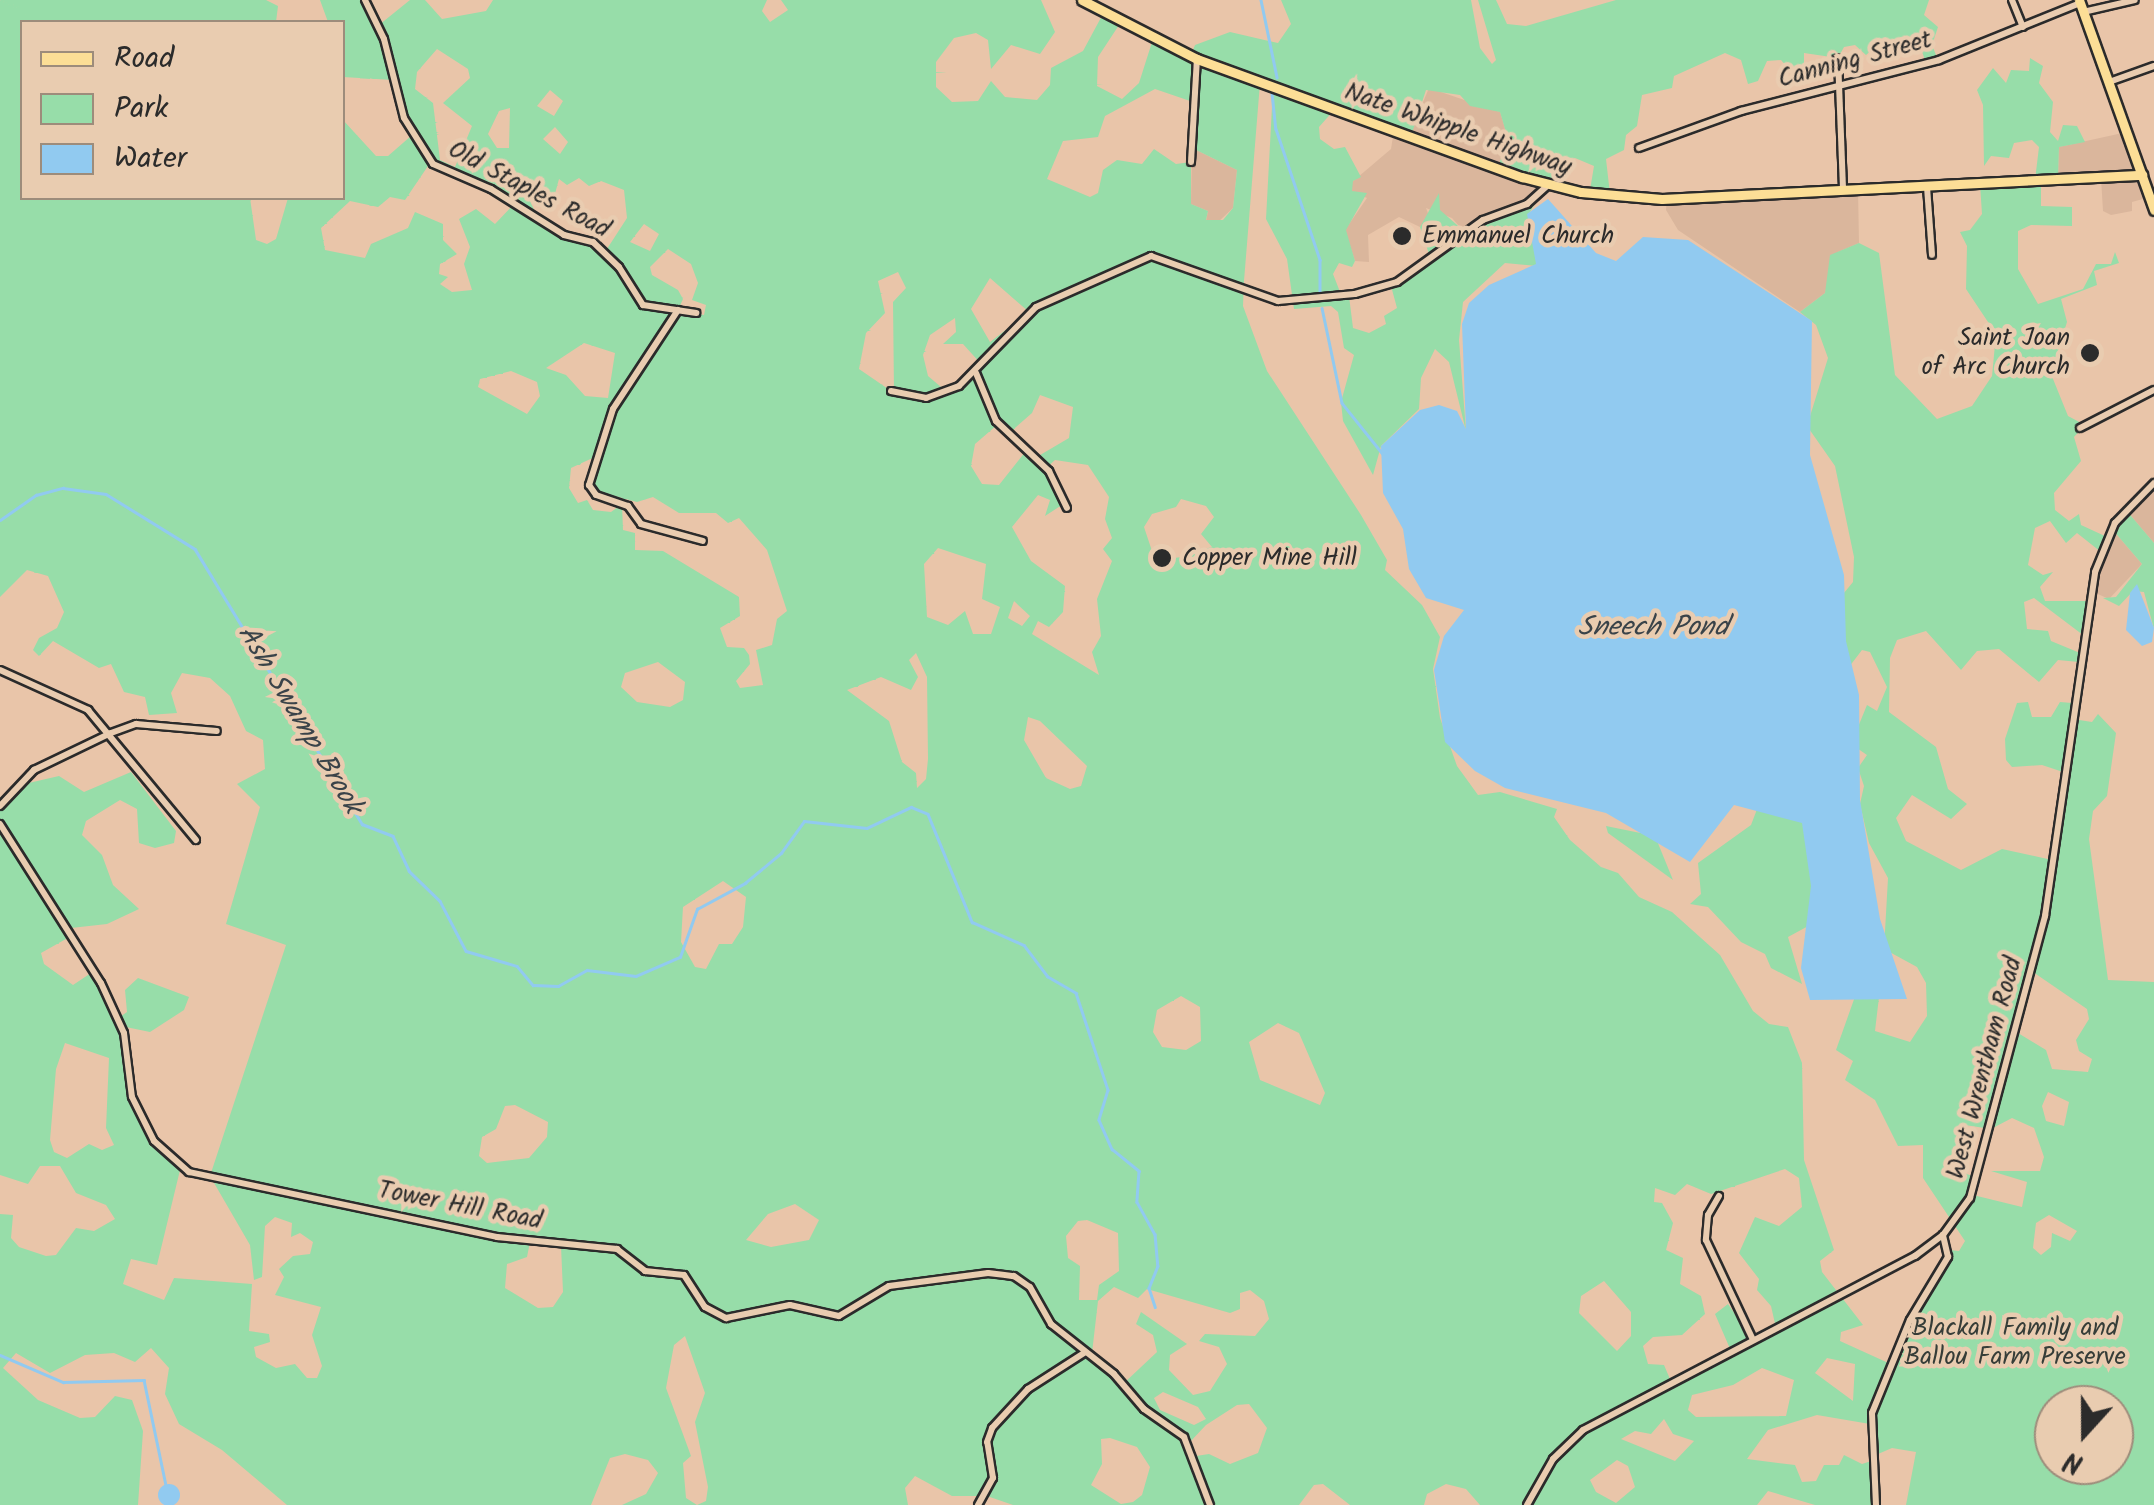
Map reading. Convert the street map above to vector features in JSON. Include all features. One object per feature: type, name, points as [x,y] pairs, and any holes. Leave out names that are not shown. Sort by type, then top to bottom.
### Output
[{"type":"main road","name":"Nate Whipple Highway","points":[[1082,0],[1197,59],[1548,185],[1662,200],[2142,176]]},
{"type":"main road","points":[[2080,5],[2154,210]]},
{"type":"main road","points":[[2121,177],[2135,157]]},
{"type":"street","name":"Old Staples Road","points":[[366,0],[384,38],[404,118],[433,164],[491,189],[564,235],[592,242],[619,267],[643,305],[696,313]]},
{"type":"street","points":[[2012,0],[2023,27]]},
{"type":"street","name":"Canning Street","points":[[1640,148],[1740,111],[1939,60],[2080,5],[2135,0]]},
{"type":"street","points":[[1838,58],[1843,189]]},
{"type":"street","points":[[1191,162],[1197,59]]},
{"type":"street","points":[[2108,82],[2154,66]]},
{"type":"street","points":[[891,391],[926,398],[975,372],[1036,307],[1145,258],[1165,258],[1278,301],[1355,294],[1397,282],[1484,220],[1527,204],[1548,185]]},
{"type":"street","points":[[1928,187],[1932,255]]},
{"type":"street","points":[[679,310],[614,409],[590,485],[596,494],[628,506],[641,524],[703,542]]},
{"type":"street","points":[[975,372],[996,421],[1049,471],[1067,508]]},
{"type":"street","points":[[2080,428],[2154,390]]},
{"type":"street","name":"West Wrentham Road","points":[[1528,1505],[1553,1459],[1583,1430],[1894,1268],[1943,1235],[1978,1180],[2035,962],[2095,572],[2115,523],[2154,483]]},
{"type":"street","points":[[0,670],[88,710],[111,732],[196,840]]},
{"type":"street","points":[[0,806],[34,770],[111,732],[136,724],[217,731]]},
{"type":"street","name":"Tower Hill Road","points":[[0,824],[102,984],[124,1033],[132,1098],[154,1141],[190,1172],[498,1237],[618,1249],[646,1271],[684,1275],[706,1308],[726,1318],[790,1305],[839,1316],[896,1284],[1014,1276],[1030,1287],[1048,1321],[1184,1437],[1210,1505]]},
{"type":"street","points":[[1720,1196],[1708,1214],[1706,1240],[1753,1340]]},
{"type":"street","points":[[1876,1505],[1872,1412],[1910,1320],[1948,1257],[1943,1235]]},
{"type":"street","points":[[978,1505],[994,1478],[987,1442],[992,1428],[1028,1388],[1084,1353]]},
{"type":"shaded area","points":[[1429,88],[1500,112],[1508,138],[1498,167],[1548,183],[1537,199],[1465,233],[1452,218],[1426,208],[1429,216],[1420,227],[1399,217],[1368,235],[1369,262],[1355,261],[1345,230],[1367,198],[1352,191],[1351,183],[1391,149],[1394,130],[1415,121]]},
{"type":"shaded area","points":[[2127,132],[2150,197],[2132,202],[2132,211],[2111,215],[2103,211],[2101,178],[2058,179],[2059,147]]},
{"type":"shaded area","points":[[1192,148],[1237,170],[1233,208],[1218,222],[1206,221],[1208,211],[1191,204]]},
{"type":"shaded area","points":[[1858,190],[1859,243],[1838,252],[1825,293],[1800,312],[1678,230],[1666,210],[1667,197]]},
{"type":"shaded area","points":[[2154,484],[2154,543],[2126,510]]},
{"type":"shaded area","points":[[2112,529],[2142,564],[2109,599],[2091,591]]},
{"type":"green space","name":"Blackall Family and Ballou Farm Preserve","points":[[0,0],[266,0],[278,6],[276,20],[20,20],[20,200],[250,200],[256,240],[267,244],[276,239],[287,200],[345,200],[345,122],[376,156],[388,156],[411,136],[393,80],[345,77],[345,20],[327,20],[320,0],[365,0],[379,25],[410,0],[425,0],[442,19],[486,11],[493,0],[767,0],[762,11],[770,22],[788,10],[781,0],[1041,0],[1055,32],[1040,54],[1011,45],[991,69],[988,40],[976,33],[954,38],[936,62],[936,87],[952,102],[978,101],[991,81],[1005,97],[1037,100],[1050,85],[1051,68],[1083,51],[1104,12],[1121,22],[1098,57],[1097,86],[1122,99],[1139,83],[1153,39],[1191,55],[1195,45],[1230,32],[1278,43],[1291,24],[1281,0],[1471,0],[1480,48],[1492,64],[1496,60],[1478,0],[1496,0],[1507,24],[1526,26],[1616,0],[1929,0],[1924,15],[1938,27],[1932,45],[1938,60],[1926,63],[1918,40],[1897,46],[1883,40],[1866,55],[1855,45],[1844,47],[1838,58],[1804,53],[1804,70],[1793,74],[1781,60],[1767,61],[1758,81],[1748,84],[1741,60],[1725,53],[1674,76],[1672,88],[1642,95],[1637,126],[1626,135],[1624,150],[1606,159],[1610,194],[1590,190],[1594,166],[1575,158],[1564,161],[1558,185],[1498,167],[1508,139],[1500,112],[1470,106],[1460,95],[1426,90],[1411,136],[1335,109],[1319,127],[1320,139],[1334,149],[1345,147],[1361,177],[1353,181],[1352,191],[1367,193],[1346,230],[1355,261],[1352,267],[1339,263],[1333,274],[1342,297],[1349,296],[1353,328],[1369,333],[1386,324],[1384,316],[1397,308],[1391,286],[1430,257],[1420,227],[1439,193],[1440,210],[1465,232],[1538,199],[1528,215],[1539,246],[1537,266],[1505,263],[1463,302],[1459,340],[1466,431],[1449,362],[1435,349],[1421,378],[1419,409],[1381,446],[1373,475],[1343,421],[1341,402],[1354,355],[1344,348],[1338,312],[1331,306],[1294,309],[1287,259],[1266,219],[1273,88],[1260,83],[1243,306],[1267,371],[1361,515],[1387,560],[1385,570],[1422,605],[1440,637],[1433,669],[1440,718],[1457,766],[1478,795],[1500,792],[1557,809],[1554,817],[1570,840],[1601,867],[1618,873],[1639,897],[1672,912],[1720,955],[1753,1011],[1769,1024],[1788,1027],[1802,1063],[1804,1160],[1834,1250],[1820,1261],[1822,1272],[1863,1325],[1841,1332],[1840,1341],[1895,1366],[1950,1250],[1959,1251],[1965,1241],[1923,1178],[1923,1145],[1898,1146],[1875,1100],[1845,1080],[1853,1061],[1836,1050],[1857,991],[1879,997],[1875,1031],[1910,1042],[1927,1016],[1926,983],[1917,967],[1884,949],[1888,878],[1869,843],[1860,804],[1864,786],[1858,768],[1867,755],[1851,744],[1867,705],[1877,711],[1887,687],[1870,652],[1862,650],[1849,667],[1839,599],[1853,582],[1854,557],[1835,466],[1807,426],[1828,358],[1816,325],[1800,312],[1825,293],[1830,255],[1859,243],[1879,253],[1895,375],[1937,419],[1972,406],[1992,376],[1996,334],[1966,289],[1967,246],[1960,232],[1970,230],[1982,214],[1980,184],[2035,180],[2039,147],[2032,140],[2014,143],[2009,158],[1991,156],[1984,166],[1983,105],[1977,90],[1993,68],[2006,83],[2011,70],[2029,71],[2030,58],[2043,66],[2039,83],[2053,102],[2050,132],[2058,141],[2063,125],[2077,126],[2085,142],[2059,147],[2058,179],[2041,181],[2041,206],[2072,207],[2072,226],[2031,225],[2018,231],[2018,269],[2038,304],[2083,289],[2096,264],[2111,264],[2115,252],[2119,263],[2094,271],[2097,285],[2061,299],[2067,322],[2051,374],[2068,416],[2085,425],[2074,437],[2081,461],[2054,493],[2055,510],[2069,521],[2079,514],[2081,525],[2107,537],[2101,552],[2077,533],[2066,543],[2050,521],[2035,528],[2028,565],[2043,575],[2053,572],[2040,587],[2045,601],[2088,601],[2083,635],[2034,598],[2024,602],[2027,629],[2048,631],[2051,641],[2080,653],[2079,662],[2058,660],[2039,682],[1999,649],[1977,651],[1961,670],[1926,631],[1897,640],[1890,658],[1889,712],[1936,747],[1948,789],[1967,804],[1951,819],[1912,795],[1896,818],[1906,841],[1961,870],[2002,849],[2052,860],[2063,772],[2042,765],[2012,767],[2006,760],[2005,739],[2017,703],[2028,702],[2032,717],[2051,717],[2060,702],[2072,703],[2073,719],[2092,722],[2098,714],[2116,733],[2107,796],[2093,811],[2089,839],[2108,980],[2154,982],[2154,1505],[1906,1505],[1916,1452],[1892,1448],[1878,1454],[1870,1424],[1817,1415],[1768,1430],[1747,1459],[1795,1465],[1802,1482],[1816,1481],[1824,1465],[1839,1465],[1844,1455],[1862,1464],[1877,1459],[1878,1505],[1815,1505],[1768,1491],[1757,1505],[1480,1505],[1466,1489],[1446,1484],[1427,1494],[1424,1505],[1350,1505],[1323,1484],[1314,1485],[1299,1505],[1013,1505],[987,1496],[952,1496],[915,1476],[905,1488],[908,1505],[697,1505],[622,1505],[646,1494],[658,1473],[648,1460],[625,1454],[610,1458],[591,1505],[287,1505],[222,1450],[179,1424],[165,1394],[169,1368],[151,1348],[135,1362],[114,1353],[85,1355],[50,1373],[16,1353],[3,1368],[38,1400],[80,1418],[95,1417],[115,1396],[132,1400],[143,1431],[138,1505],[0,1505],[0,1214],[13,1215],[11,1238],[19,1247],[46,1256],[56,1255],[76,1228],[94,1231],[115,1219],[106,1205],[76,1193],[60,1166],[40,1166],[28,1184],[0,1175],[0,804],[20,785],[59,776],[84,792],[131,772],[176,831],[174,843],[155,848],[139,843],[137,809],[120,800],[86,821],[82,835],[102,855],[113,885],[139,909],[107,924],[71,928],[73,935],[41,953],[44,964],[73,985],[94,971],[117,1019],[127,1012],[125,990],[138,978],[189,997],[184,1010],[150,1032],[121,1026],[131,1098],[154,1142],[181,1166],[157,1265],[131,1259],[123,1284],[164,1300],[174,1278],[252,1284],[249,1331],[269,1334],[270,1342],[254,1347],[256,1357],[276,1368],[295,1364],[307,1378],[317,1378],[322,1366],[312,1335],[321,1307],[275,1295],[284,1277],[279,1269],[293,1256],[310,1254],[313,1242],[300,1233],[291,1237],[292,1223],[275,1217],[265,1226],[262,1277],[254,1280],[250,1245],[210,1176],[286,945],[226,924],[260,807],[237,784],[265,769],[263,740],[246,731],[230,696],[210,678],[182,673],[171,693],[177,713],[149,715],[145,697],[124,692],[111,664],[99,668],[53,641],[39,656],[33,650],[39,638],[57,628],[64,612],[48,576],[27,570],[0,597]],"holes":[[[437,49],[468,69],[470,78],[443,103],[472,126],[455,167],[440,160],[433,103],[415,89],[417,72]],[[1155,89],[1193,102],[1192,148],[1237,170],[1233,208],[1223,220],[1206,220],[1208,211],[1191,204],[1191,162],[1176,164],[1154,149],[1142,164],[1117,160],[1103,170],[1098,193],[1090,197],[1047,179],[1063,141],[1098,137],[1105,116]],[[550,90],[563,101],[554,116],[537,106]],[[510,108],[509,148],[497,148],[488,134],[499,111]],[[555,127],[568,142],[560,154],[543,139]],[[430,163],[514,204],[495,224],[476,209],[459,219],[470,247],[464,264],[472,290],[452,292],[440,284],[448,277],[439,274],[440,264],[457,254],[443,240],[443,224],[415,212],[408,228],[371,244],[365,258],[325,250],[321,228],[350,201],[378,207],[390,197],[405,200]],[[579,178],[589,186],[601,181],[624,190],[627,218],[605,252],[539,220],[530,201],[536,192],[553,201],[559,179],[567,185]],[[644,224],[659,234],[650,251],[630,242]],[[668,249],[691,264],[698,283],[692,300],[706,305],[704,315],[678,310],[683,299],[678,290],[652,275],[650,267]],[[898,272],[906,288],[893,302],[894,393],[859,369],[866,333],[885,313],[878,281]],[[990,278],[1029,312],[990,342],[971,309]],[[955,318],[956,332],[943,344],[963,344],[982,365],[947,392],[928,376],[923,355],[930,335]],[[584,343],[615,353],[608,398],[585,396],[566,375],[546,368]],[[511,371],[537,382],[540,396],[527,414],[478,387],[480,379]],[[1040,395],[1073,407],[1069,438],[1035,458],[1026,451],[999,485],[982,484],[971,466],[975,444],[997,425],[1008,434],[1032,413]],[[599,455],[592,477],[596,491],[637,502],[653,497],[679,513],[716,513],[728,523],[739,518],[767,550],[787,611],[777,619],[772,645],[756,650],[763,685],[740,688],[736,681],[750,664],[749,655],[744,648],[727,647],[720,628],[740,616],[739,597],[663,551],[635,550],[635,533],[623,530],[622,504],[611,512],[593,510],[587,500],[578,503],[569,488],[571,468]],[[1055,460],[1088,465],[1109,497],[1105,519],[1112,538],[1103,549],[1112,561],[1097,599],[1101,636],[1092,652],[1099,675],[1032,634],[1038,621],[1049,627],[1063,612],[1065,586],[1031,561],[1012,527],[1038,495],[1050,500],[1045,516],[1065,503],[1046,468]],[[1181,499],[1206,506],[1214,517],[1201,534],[1212,547],[1198,551],[1191,544],[1181,557],[1168,559],[1153,554],[1144,527],[1152,514],[1176,507]],[[938,548],[986,564],[982,599],[1000,607],[991,634],[973,634],[965,611],[948,625],[927,617],[924,564]],[[1014,601],[1030,616],[1022,626],[1008,618]],[[916,653],[927,677],[928,759],[926,779],[917,788],[916,773],[902,762],[889,721],[847,690],[881,677],[911,690],[918,677],[909,660]],[[658,662],[685,682],[683,700],[670,707],[637,702],[621,687],[625,673]],[[1028,717],[1040,721],[1087,766],[1081,786],[1070,789],[1046,778],[1024,740]],[[723,881],[746,897],[743,927],[732,944],[719,944],[706,969],[695,967],[681,942],[683,907]],[[2033,972],[2087,1009],[2089,1019],[2076,1040],[2079,1051],[2092,1059],[2088,1072],[2052,1069],[2046,1050],[2018,1033]],[[1181,996],[1200,1007],[1201,1041],[1186,1050],[1162,1047],[1153,1032],[1157,1010]],[[1278,1023],[1299,1033],[1325,1093],[1320,1105],[1260,1080],[1249,1042]],[[65,1043],[109,1058],[106,1128],[114,1145],[102,1150],[89,1144],[67,1158],[54,1152],[50,1140],[56,1069]],[[2048,1092],[2069,1102],[2064,1126],[2046,1121],[2042,1106]],[[515,1105],[548,1122],[547,1137],[529,1158],[487,1163],[479,1156],[482,1137],[496,1129],[505,1106]],[[2012,1118],[2034,1128],[2044,1157],[2040,1171],[1991,1171],[2027,1182],[2022,1207],[1973,1195],[1978,1178],[1950,1168],[1951,1155],[1967,1141],[1965,1125],[1991,1129]],[[1785,1169],[1799,1178],[1802,1207],[1779,1226],[1755,1217],[1739,1253],[1759,1279],[1757,1290],[1771,1306],[1776,1328],[1752,1339],[1728,1304],[1715,1314],[1731,1351],[1670,1379],[1664,1365],[1648,1364],[1643,1346],[1653,1337],[1682,1335],[1705,1314],[1701,1296],[1680,1284],[1683,1258],[1666,1250],[1673,1223],[1662,1203],[1654,1202],[1655,1188],[1675,1195],[1687,1184],[1711,1194]],[[795,1204],[819,1220],[809,1240],[771,1247],[746,1240],[768,1214]],[[2049,1215],[2077,1231],[2070,1241],[2052,1233],[2051,1247],[2041,1255],[2033,1248],[2036,1223]],[[1087,1220],[1118,1233],[1119,1271],[1099,1285],[1097,1300],[1079,1300],[1080,1266],[1068,1258],[1066,1236],[1078,1221]],[[530,1242],[561,1246],[563,1292],[553,1307],[538,1308],[505,1288],[507,1264],[527,1257]],[[1604,1281],[1631,1312],[1631,1336],[1617,1351],[1579,1313],[1581,1296]],[[1114,1287],[1138,1298],[1147,1289],[1230,1313],[1240,1309],[1240,1293],[1250,1290],[1264,1301],[1269,1319],[1255,1336],[1205,1334],[1199,1341],[1219,1347],[1227,1364],[1210,1391],[1193,1395],[1169,1370],[1170,1355],[1187,1344],[1141,1312],[1136,1324],[1153,1335],[1157,1352],[1123,1384],[1092,1353],[1098,1301]],[[685,1336],[705,1393],[695,1422],[708,1487],[706,1501],[697,1505],[686,1498],[683,1463],[691,1456],[666,1388],[674,1345]],[[1827,1358],[1855,1364],[1853,1401],[1815,1373]],[[1762,1368],[1794,1380],[1786,1416],[1696,1417],[1688,1410],[1692,1395],[1733,1385]],[[1163,1392],[1198,1407],[1206,1419],[1194,1425],[1160,1410],[1154,1398]],[[1249,1404],[1267,1428],[1258,1453],[1230,1464],[1209,1454],[1196,1456],[1189,1443],[1206,1425],[1237,1405]],[[1664,1419],[1673,1434],[1694,1441],[1675,1461],[1621,1439],[1635,1431],[1651,1434]],[[1101,1439],[1137,1447],[1150,1467],[1142,1495],[1133,1502],[1121,1504],[1091,1485],[1102,1464]],[[1617,1460],[1628,1466],[1635,1487],[1616,1503],[1596,1492],[1590,1480]]]},
{"type":"green space","points":[[2126,510],[2154,543],[2154,629],[2144,592],[2133,591],[2119,606],[2103,598],[2116,597],[2142,564],[2112,529]]},
{"type":"green space","points":[[1759,804],[1817,813],[1812,924],[1788,937],[1802,984],[1771,968],[1765,954],[1741,942],[1708,907],[1690,904],[1701,894],[1698,863],[1751,825]]},
{"type":"green space","points":[[1606,826],[1655,836],[1673,880],[1608,833]]},
{"type":"water","name":"Sneech Pond","points":[[1548,199],[1596,253],[1616,261],[1643,237],[1688,240],[1812,321],[1810,455],[1844,575],[1846,641],[1859,695],[1860,800],[1880,919],[1907,999],[1810,1000],[1801,968],[1811,886],[1802,823],[1734,805],[1690,862],[1606,813],[1505,788],[1475,771],[1445,742],[1434,670],[1444,636],[1464,610],[1426,598],[1409,569],[1403,529],[1383,493],[1381,446],[1420,410],[1439,405],[1457,411],[1466,429],[1462,324],[1469,303],[1489,285],[1536,264],[1527,214]]},
{"type":"water","points":[[2137,584],[2154,628],[2152,642],[2142,646],[2126,630],[2130,593]]},
{"type":"water","points":[[169,1484],[177,1487],[177,1503],[169,1506],[161,1503],[158,1495],[161,1487]]},
{"type":"waterway","points":[[1261,0],[1277,77]]},
{"type":"waterway","points":[[1272,93],[1276,129],[1320,260],[1320,294]]},
{"type":"waterway","points":[[1322,308],[1342,403],[1382,453]]},
{"type":"waterway","name":"Ash Swamp Brook","points":[[0,520],[36,495],[63,488],[106,494],[195,549],[362,824],[393,836],[409,871],[440,901],[466,951],[517,966],[533,985],[558,986],[587,970],[636,976],[680,957],[697,909],[745,883],[781,853],[804,821],[867,828],[911,807],[928,814],[972,922],[1024,945],[1047,976],[1076,993],[1108,1090],[1099,1120],[1112,1149],[1139,1171],[1137,1202],[1155,1234],[1158,1266],[1149,1288],[1155,1307]]},
{"type":"waterway","points":[[0,1355],[63,1382],[144,1380],[166,1485]]},
{"type":"place","name":"Emmanuel Church","points":[[1402,236]]},
{"type":"place","name":"Saint Joan of Arc Church","points":[[2090,353]]},
{"type":"place","name":"Copper Mine Hill","points":[[1162,558]]}]
